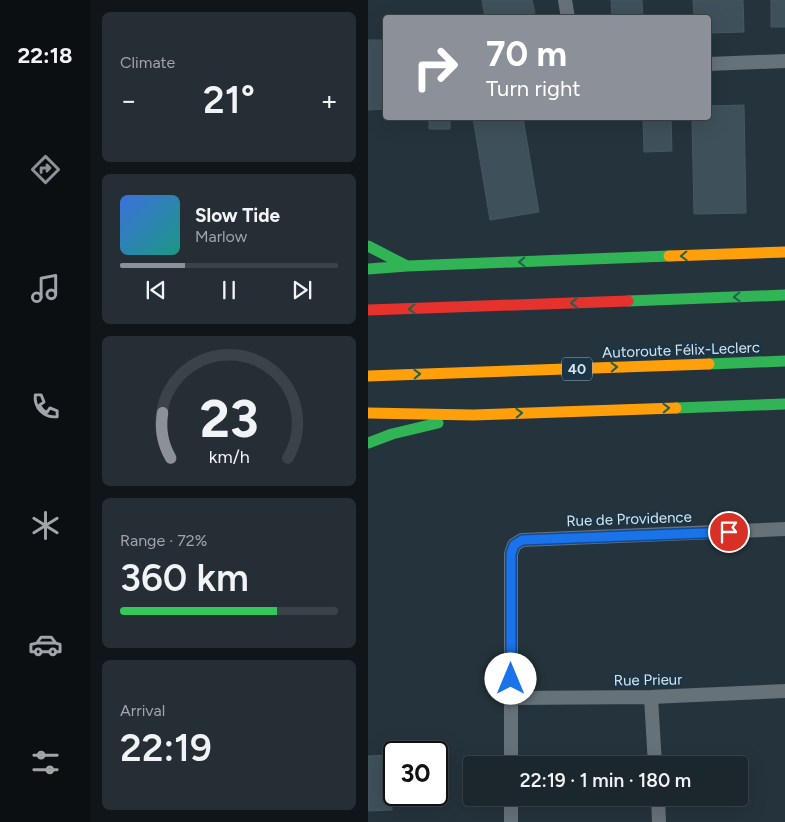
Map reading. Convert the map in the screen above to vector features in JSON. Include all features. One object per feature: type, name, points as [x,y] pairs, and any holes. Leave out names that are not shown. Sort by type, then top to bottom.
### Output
[{"type":"highway","points":[[368,246],[407,266]]},
{"type":"highway","points":[[368,269],[786,252]]},
{"type":"highway","points":[[368,310],[786,295]]},
{"type":"highway","name":"Autoroute Félix-Leclerc","points":[[368,376],[786,361]]},
{"type":"highway","points":[[368,413],[473,415],[786,404]]},
{"type":"highway","points":[[368,442],[392,434],[473,415]]},
{"type":"street","points":[[565,0],[568,15]]},
{"type":"street","points":[[711,64],[786,61]]},
{"type":"street","name":"Rue de Providence","points":[[511,698],[511,554],[514,545],[522,540],[786,529]]},
{"type":"street","name":"Rue Prieur","points":[[511,698],[651,697],[786,692]]},
{"type":"street","points":[[651,697],[655,756]]},
{"type":"street","points":[[511,698],[511,756]]},
{"type":"street","points":[[511,806],[512,822]]},
{"type":"street","points":[[658,806],[659,822]]},
{"type":"building","points":[[482,0],[532,0],[535,13],[524,15],[484,15]]},
{"type":"building","points":[[611,0],[642,0],[643,15],[612,15]]},
{"type":"building","points":[[693,0],[743,0],[744,32],[711,33],[711,15],[694,15]]},
{"type":"building","points":[[771,0],[786,0],[786,27],[771,27]]},
{"type":"building","points":[[368,40],[383,40],[383,109],[368,110]]},
{"type":"building","points":[[744,105],[746,213],[694,214],[692,120],[711,120],[711,106]]},
{"type":"building","points":[[429,120],[450,120],[450,129],[429,129]]},
{"type":"building","points":[[473,120],[523,120],[539,212],[490,220]]},
{"type":"building","points":[[643,120],[671,120],[672,151],[644,152]]},
{"type":"building","points":[[383,755],[383,806],[392,806],[392,810],[368,811],[368,756]]},
{"type":"traffic: fast","points":[[368,246],[407,266]]},
{"type":"traffic: fast","points":[[368,269],[669,256]]},
{"type":"traffic: fast","points":[[628,301],[786,295]]},
{"type":"traffic: fast","points":[[709,364],[786,361]]},
{"type":"traffic: fast","points":[[676,408],[786,404]]},
{"type":"traffic: fast","points":[[368,443],[392,434],[438,423]]},
{"type":"traffic: slow","points":[[669,256],[786,252]]},
{"type":"traffic: slow","points":[[368,376],[709,364]]},
{"type":"traffic: slow","points":[[368,413],[473,415],[676,408]]},
{"type":"traffic: jam","points":[[368,310],[628,301]]},
{"type":"route","points":[[511,679],[511,554],[514,545],[522,540],[729,532]]}]
